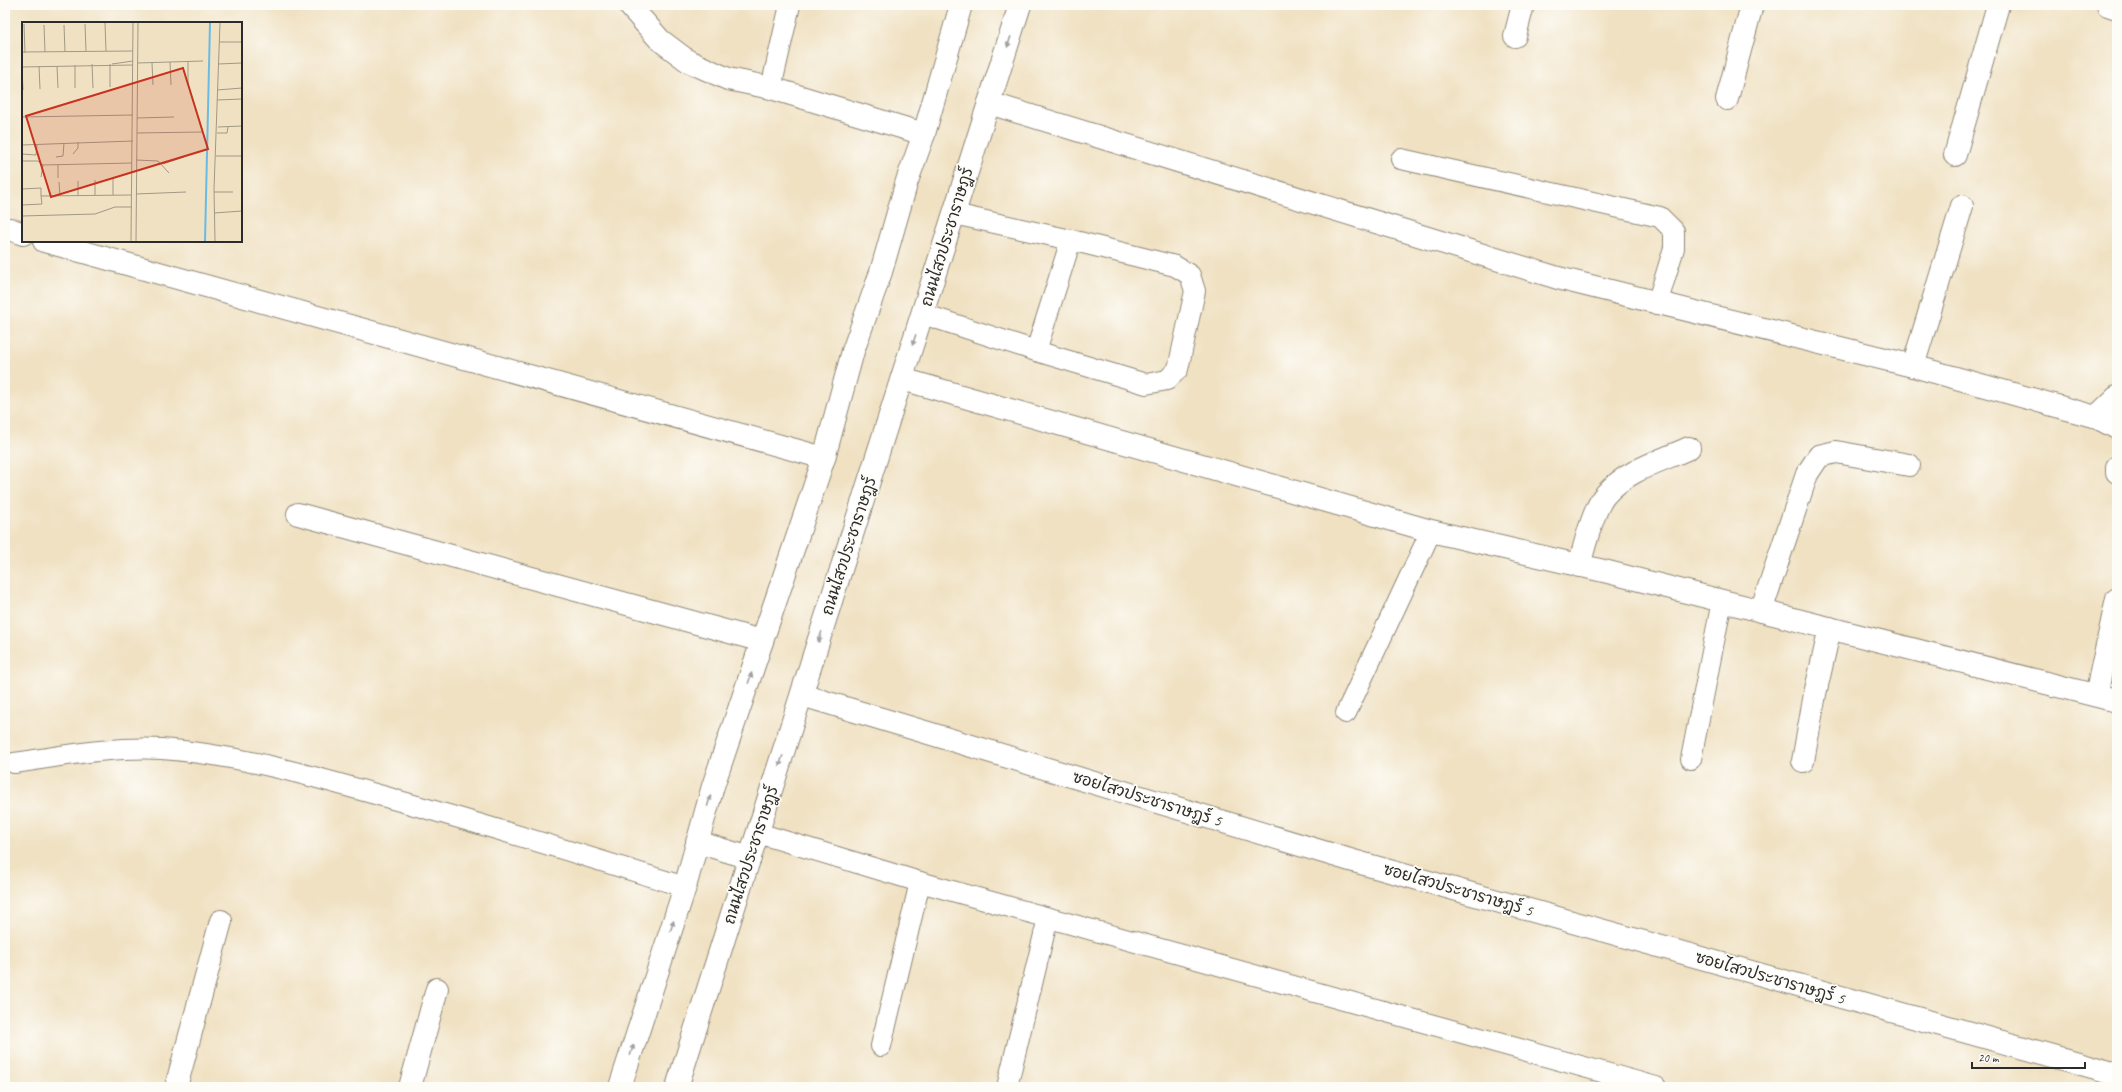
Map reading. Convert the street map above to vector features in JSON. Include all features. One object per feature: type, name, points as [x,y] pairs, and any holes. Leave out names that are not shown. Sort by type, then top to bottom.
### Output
[{"type":"street","points":[[629,5],[660,40],[688,61],[728,79],[771,88],[924,134]]},
{"type":"street","points":[[620,1087],[685,887],[713,786],[824,458],[853,351],[881,272],[907,181],[924,134],[960,5]]},
{"type":"street","name":"ถนนไสวประชาราษฎร์","points":[[677,1087],[1020,5]]},
{"type":"street","points":[[1515,36],[1523,5]]},
{"type":"street","points":[[1727,99],[1752,5]]},
{"type":"street","points":[[1955,155],[1998,5]]},
{"type":"street","points":[[2108,5],[2117,8]]},
{"type":"street","points":[[989,104],[1551,275],[1657,304],[1913,366],[2096,418],[2117,428]]},
{"type":"street","points":[[1913,366],[1962,206]]},
{"type":"street","points":[[48,242],[824,458]]},
{"type":"street","points":[[902,379],[1431,531],[1722,601],[2117,701]]},
{"type":"street","points":[[2096,418],[2117,397]]},
{"type":"street","points":[[1579,566],[1588,532],[1605,494],[1627,475],[1690,448]]},
{"type":"street","points":[[1761,611],[1806,474],[1819,456],[1836,452],[1909,466]]},
{"type":"street","points":[[2117,467],[2117,472]]},
{"type":"street","points":[[298,514],[762,641]]},
{"type":"street","points":[[2096,695],[2117,598]]},
{"type":"street","points":[[1803,761],[1815,694],[1830,628]]},
{"type":"street","name":"ซอยไสวประชาราษฎร์ 5","points":[[802,695],[1350,860],[2117,1074]]},
{"type":"street","points":[[697,842],[750,858]]},
{"type":"street","points":[[176,1087],[221,921]]},
{"type":"street","points":[[410,1087],[436,988]]},
{"type":"lane","points":[[771,88],[790,5]]},
{"type":"lane","points":[[1401,159],[1660,217],[1674,231],[1674,248],[1657,304]]},
{"type":"lane","points":[[923,314],[1036,351],[1146,384],[1167,380],[1178,369],[1195,291],[1190,275],[1174,266],[1071,240],[954,214]]},
{"type":"lane","points":[[1036,351],[1071,240]]},
{"type":"lane","points":[[1346,713],[1431,531]]},
{"type":"lane","points":[[1691,759],[1722,601]]},
{"type":"lane","points":[[14,763],[103,751],[160,749],[221,755],[297,771],[464,819],[685,887]]},
{"type":"lane","points":[[758,833],[920,882],[1656,1087]]},
{"type":"lane","points":[[881,1046],[920,882]]},
{"type":"lane","points":[[1007,1087],[1048,918]]}]
